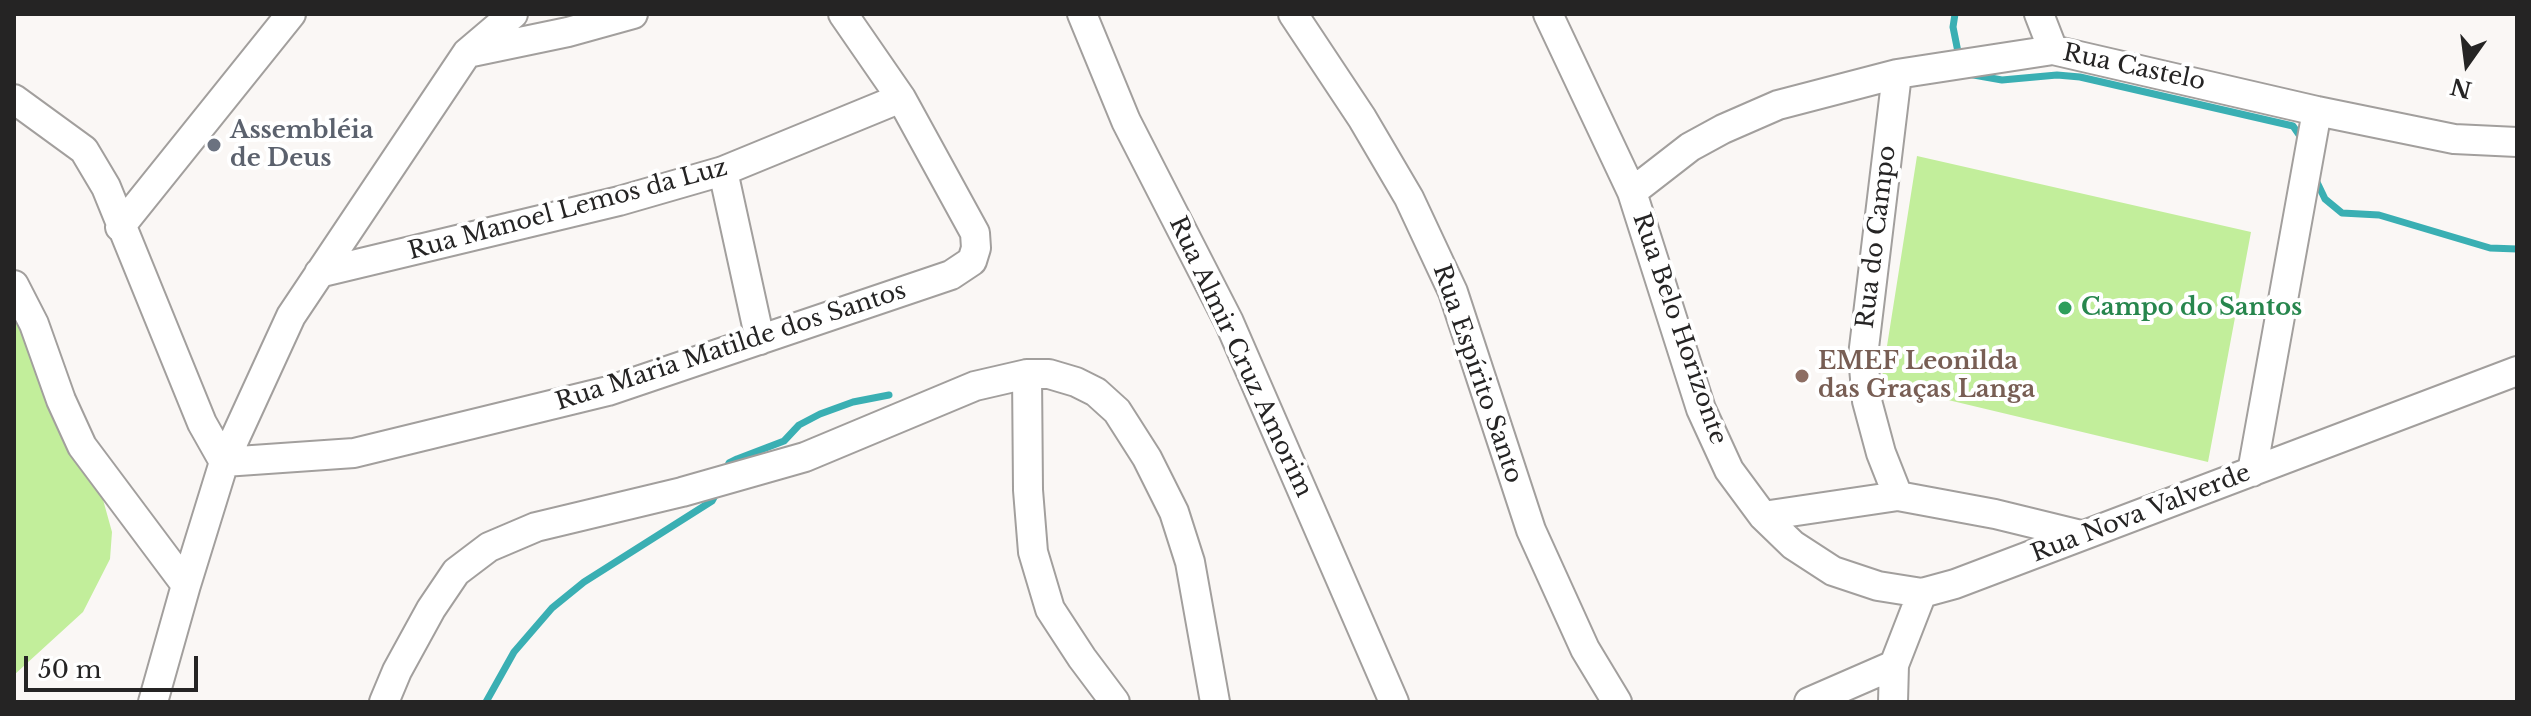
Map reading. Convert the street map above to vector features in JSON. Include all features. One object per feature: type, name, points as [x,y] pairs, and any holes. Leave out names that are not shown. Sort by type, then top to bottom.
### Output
[{"type":"street","points":[[120,227],[291,14]]},
{"type":"street","points":[[153,702],[224,462],[291,316],[467,53],[513,14]]},
{"type":"street","points":[[467,53],[568,32],[633,14]]},
{"type":"street","points":[[843,14],[901,98]]},
{"type":"street","name":"Rua Almir Cruz Amorim","points":[[1082,14],[1126,121],[1229,322],[1394,702]]},
{"type":"street","name":"Rua Espírito Santo","points":[[1293,14],[1362,118],[1409,198],[1441,265],[1453,292],[1531,530],[1585,649],[1617,702]]},
{"type":"street","name":"Rua Belo Horizonte","points":[[1548,14],[1632,192],[1701,409],[1729,470],[1763,516],[1793,545],[1833,571],[1878,586],[1922,593]]},
{"type":"street","points":[[2039,14],[2053,50]]},
{"type":"street","name":"Rua Castelo","points":[[1632,192],[1690,147],[1778,105],[1897,74],[2053,50],[2454,139],[2517,142]]},
{"type":"street","name":"Rua do Campo","points":[[1897,74],[1863,356],[1867,401],[1881,453],[1898,496]]},
{"type":"street","name":"Rua Manoel Lemos da Luz","points":[[319,273],[619,201],[723,171],[901,98]]},
{"type":"street","name":"Rua Maria Matilde dos Santos","points":[[224,462],[354,453],[608,391],[951,275],[972,261],[976,248],[975,233],[901,98]]},
{"type":"street","points":[[14,99],[84,150],[106,187],[202,423],[224,462]]},
{"type":"street","points":[[2252,472],[2317,111]]},
{"type":"street","points":[[723,171],[760,340]]},
{"type":"street","points":[[14,285],[34,324],[61,400],[82,446],[186,585]]},
{"type":"street","name":"Rua Nova Valverde","points":[[1922,593],[1955,584],[2517,371]]},
{"type":"street","points":[[1027,374],[1028,490],[1033,552],[1050,609],[1115,702]]},
{"type":"street","points":[[384,702],[431,609],[456,572],[489,547],[536,527],[682,492],[805,457],[975,386],[1027,374],[1049,374],[1096,392],[1117,411],[1147,458],[1174,512],[1190,562],[1215,702]]},
{"type":"street","points":[[1763,516],[1898,496],[1995,514],[2081,535]]},
{"type":"street","points":[[1893,702],[1894,665],[1922,593]]},
{"type":"street","points":[[1809,702],[1894,665]]},
{"type":"green space","name":"Campo do Santos","points":[[1917,156],[2251,232],[2208,462],[1881,384]]},
{"type":"green space","points":[[14,319],[97,478],[112,532],[110,559],[83,612],[14,675]]},
{"type":"waterway","points":[[1955,14],[1953,27],[1959,57]]},
{"type":"waterway","points":[[1968,74],[2002,80],[2057,75],[2080,77],[2293,126],[2302,139]]},
{"type":"waterway","points":[[2315,178],[2325,199],[2342,213],[2379,215],[2490,248],[2517,249]]},
{"type":"waterway","points":[[725,471],[729,463],[784,441],[799,425],[820,414],[853,402],[889,395]]},
{"type":"waterway","points":[[486,702],[514,652],[552,608],[584,582],[712,501],[718,490]]},
{"type":"place","name":"Assembléia de Deus","points":[[214,145]]},
{"type":"place","name":"Campo do Santos","points":[[2065,308]]},
{"type":"place","name":"EMEF Leonilda das Graças Langa","points":[[1802,376]]}]
